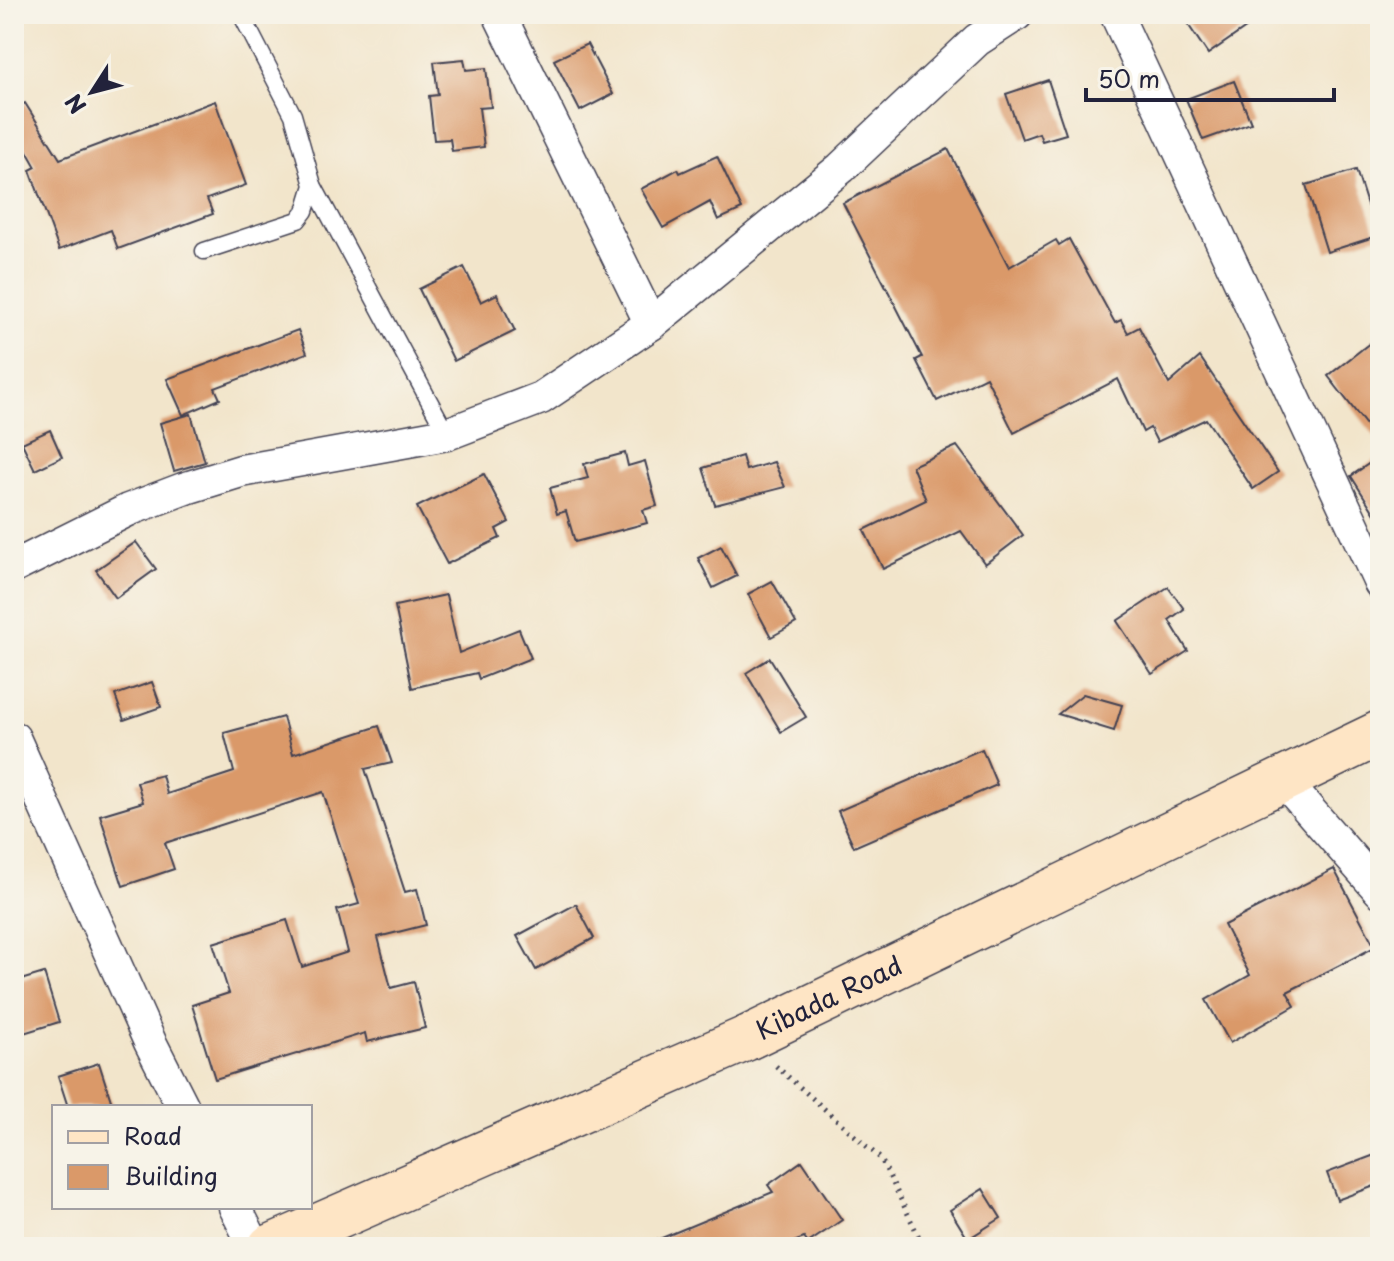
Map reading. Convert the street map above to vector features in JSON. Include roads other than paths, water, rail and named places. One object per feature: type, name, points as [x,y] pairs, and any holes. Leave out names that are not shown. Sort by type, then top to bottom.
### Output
[{"type":"main road","name":"Kibada Road","points":[[270,1247],[745,1039],[1380,733]]},
{"type":"street","points":[[499,14],[651,324]]},
{"type":"street","points":[[14,567],[128,510],[212,480],[241,471],[447,434],[541,398],[651,324],[841,168],[977,40],[1017,14]]},
{"type":"street","points":[[1116,14],[1380,583]]},
{"type":"street","points":[[14,738],[150,1042],[182,1105]]},
{"type":"street","points":[[1283,780],[1380,891]]},
{"type":"street","points":[[236,1209],[255,1247]]},
{"type":"lane","points":[[241,14],[293,115],[313,185],[447,434]]},
{"type":"lane","points":[[204,251],[298,220],[305,211],[313,185]]}]
